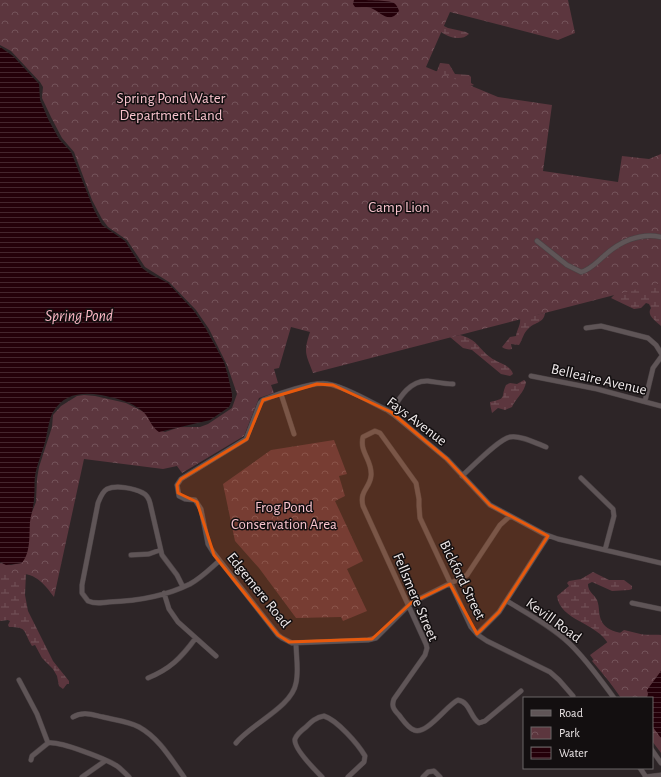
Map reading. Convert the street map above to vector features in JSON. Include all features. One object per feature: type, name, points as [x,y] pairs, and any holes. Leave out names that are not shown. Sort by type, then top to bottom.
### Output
[{"type":"street","points":[[537,241],[567,265],[581,272],[588,269],[610,250],[628,240],[639,236],[648,235],[661,237]]},
{"type":"street","points":[[586,328],[601,326],[648,338],[656,345],[661,353]]},
{"type":"street","points":[[645,401],[653,368],[661,357]]},
{"type":"street","name":"Belleaire Avenue","points":[[531,376],[597,389],[661,406]]},
{"type":"street","points":[[390,412],[408,388],[416,383],[428,381],[442,384],[453,384]]},
{"type":"street","name":"Fays Avenue","points":[[177,488],[181,479],[246,439],[261,402],[281,394],[317,384],[327,383],[390,412],[442,455],[490,505],[510,516],[548,536],[661,563]]},
{"type":"street","points":[[281,394],[294,434]]},
{"type":"street","name":"Bickford Street","points":[[361,443],[363,436],[375,431],[380,434],[416,483],[420,499],[420,518],[471,627],[477,634],[487,641],[550,672],[560,680],[573,696]]},
{"type":"street","points":[[462,476],[497,444],[506,438],[513,437],[523,439],[546,447]]},
{"type":"street","name":"Fellsmere Street","points":[[361,443],[370,466],[371,475],[363,494],[363,506],[424,638],[427,648],[422,660],[392,702],[393,708],[412,729],[421,731],[427,728],[450,704],[455,701],[460,700],[466,704],[476,721],[480,723],[485,721],[521,691]]},
{"type":"street","points":[[581,478],[613,509],[614,516],[605,550]]},
{"type":"street","points":[[183,587],[177,575],[164,560],[160,550],[150,503],[147,497],[142,492],[120,487],[109,489],[103,493],[98,503],[83,580],[82,593],[88,601],[96,603],[129,601],[144,599],[164,593],[183,587],[198,579],[219,561]]},
{"type":"street","name":"Edgemere Road","points":[[177,488],[179,496],[185,499],[195,500],[201,509],[208,544],[219,561],[278,635],[286,640],[296,643],[368,640],[381,634],[409,605],[467,575],[500,525],[510,516]]},
{"type":"street","points":[[477,634],[495,617],[507,602],[548,536]]},
{"type":"street","points":[[131,555],[149,554],[160,550]]},
{"type":"street","points":[[164,593],[171,614],[195,639],[216,656]]},
{"type":"street","name":"Kevill Road","points":[[507,602],[552,630],[569,643],[590,666],[613,697]]},
{"type":"street","points":[[632,603],[661,609]]},
{"type":"street","points":[[148,678],[172,665],[195,639]]},
{"type":"street","points":[[236,743],[243,735],[291,696],[296,683],[296,643]]},
{"type":"street","points":[[19,680],[37,714],[48,743]]},
{"type":"street","points":[[73,717],[79,714],[89,714],[138,727],[147,732],[158,743],[184,777]]},
{"type":"street","points":[[322,777],[295,745],[295,741],[298,734],[311,722],[317,717],[324,716],[334,721],[356,744],[365,756],[364,762],[348,777]]},
{"type":"street","points":[[31,760],[32,756],[48,743],[57,743],[117,766],[129,777]]},
{"type":"street","points":[[653,751],[661,763]]},
{"type":"street","points":[[82,777],[105,761]]},
{"type":"street","points":[[423,777],[428,772],[434,771],[440,777]]},
{"type":"street","points":[[645,777],[661,775]]},
{"type":"highlighted area","points":[[317,384],[333,385],[391,412],[447,459],[490,505],[548,536],[499,612],[477,634],[450,584],[411,603],[372,639],[289,642],[278,635],[214,555],[197,502],[178,493],[177,485],[181,479],[247,439],[263,400]]},
{"type":"green space","points":[[0,0],[568,0],[575,33],[558,40],[450,12],[426,67],[498,97],[552,105],[543,171],[618,182],[622,156],[649,159],[661,154],[661,283],[313,373],[306,353],[310,332],[291,327],[279,368],[274,369],[278,383],[271,385],[274,393],[259,398],[244,436],[182,473],[177,466],[163,469],[84,459],[54,597],[37,578],[18,573],[0,573],[0,563],[11,565],[21,563],[30,517],[36,502],[39,467],[52,427],[53,415],[61,406],[77,396],[84,395],[126,403],[152,416],[158,430],[165,432],[180,427],[200,427],[208,424],[232,408],[237,394],[227,365],[209,329],[196,310],[169,282],[145,267],[127,240],[108,227],[102,219],[92,200],[74,152],[62,138],[42,98],[43,87],[11,51],[0,45]]},
{"type":"green space","points":[[434,21],[448,28],[469,34],[462,38],[454,38],[439,30]]},
{"type":"green space","points":[[440,63],[449,64],[455,74],[469,75],[471,77],[471,83],[474,85],[470,86],[431,74],[437,71]]},
{"type":"green space","points":[[661,272],[661,326],[651,315],[651,308],[649,304],[646,303],[641,308],[634,309],[611,298],[616,293]]},
{"type":"green space","points":[[545,313],[541,321],[531,326],[527,330],[519,345],[511,344],[512,349],[505,349],[502,347],[510,337],[516,336],[520,318]]},
{"type":"green space","points":[[460,335],[470,339],[490,357],[509,368],[513,374],[510,376],[501,374],[472,350],[463,348],[450,337]]},
{"type":"green space","points":[[524,380],[526,382],[524,389],[512,407],[505,410],[498,408],[492,413],[490,402],[502,397],[506,385],[510,383],[517,384]]},
{"type":"green space","name":"Frog Pond Conservation Area","points":[[334,440],[347,474],[339,476],[345,496],[335,501],[363,561],[347,569],[367,611],[343,621],[341,617],[296,618],[259,568],[235,541],[223,484],[271,450]]},
{"type":"green space","points":[[0,572],[26,573],[25,595],[28,611],[53,661],[69,681],[69,684],[67,684],[63,689],[59,686],[57,676],[53,669],[42,658],[35,645],[32,646],[24,631],[19,628],[9,627],[8,625],[10,621],[8,620],[0,621]]},
{"type":"green space","points":[[593,572],[609,580],[624,580],[632,586],[632,589],[629,590],[612,591],[592,582],[588,584],[590,591],[597,600],[602,622],[607,627],[613,631],[621,633],[661,635],[661,671],[648,697],[622,697],[592,661],[609,645],[596,631],[565,611],[557,596],[569,586],[567,583],[569,581],[581,579]]},
{"type":"green space","points":[[624,630],[661,639],[661,679],[653,685],[647,697],[620,697],[590,655]]},
{"type":"green space","points":[[653,724],[661,730],[661,753],[653,742]]},
{"type":"water","points":[[354,0],[391,2],[396,5],[399,11],[392,17],[388,17],[371,8],[355,7],[353,4]]},
{"type":"water","name":"Spring Pond","points":[[0,47],[13,56],[39,84],[40,100],[48,119],[59,139],[71,152],[94,210],[102,225],[125,241],[142,268],[168,283],[194,311],[206,329],[224,362],[232,394],[232,400],[229,407],[210,420],[159,432],[155,429],[142,411],[134,405],[120,400],[101,395],[80,394],[62,401],[53,412],[49,422],[36,472],[27,554],[22,563],[6,565],[0,562]]},
{"type":"water","points":[[661,671],[661,738],[653,727],[653,697],[647,697],[647,690]]},
{"type":"park label","name":"Spring Pond Water Department Land","points":[[171,106]]},
{"type":"park label","name":"Camp Lion","points":[[399,207]]}]
